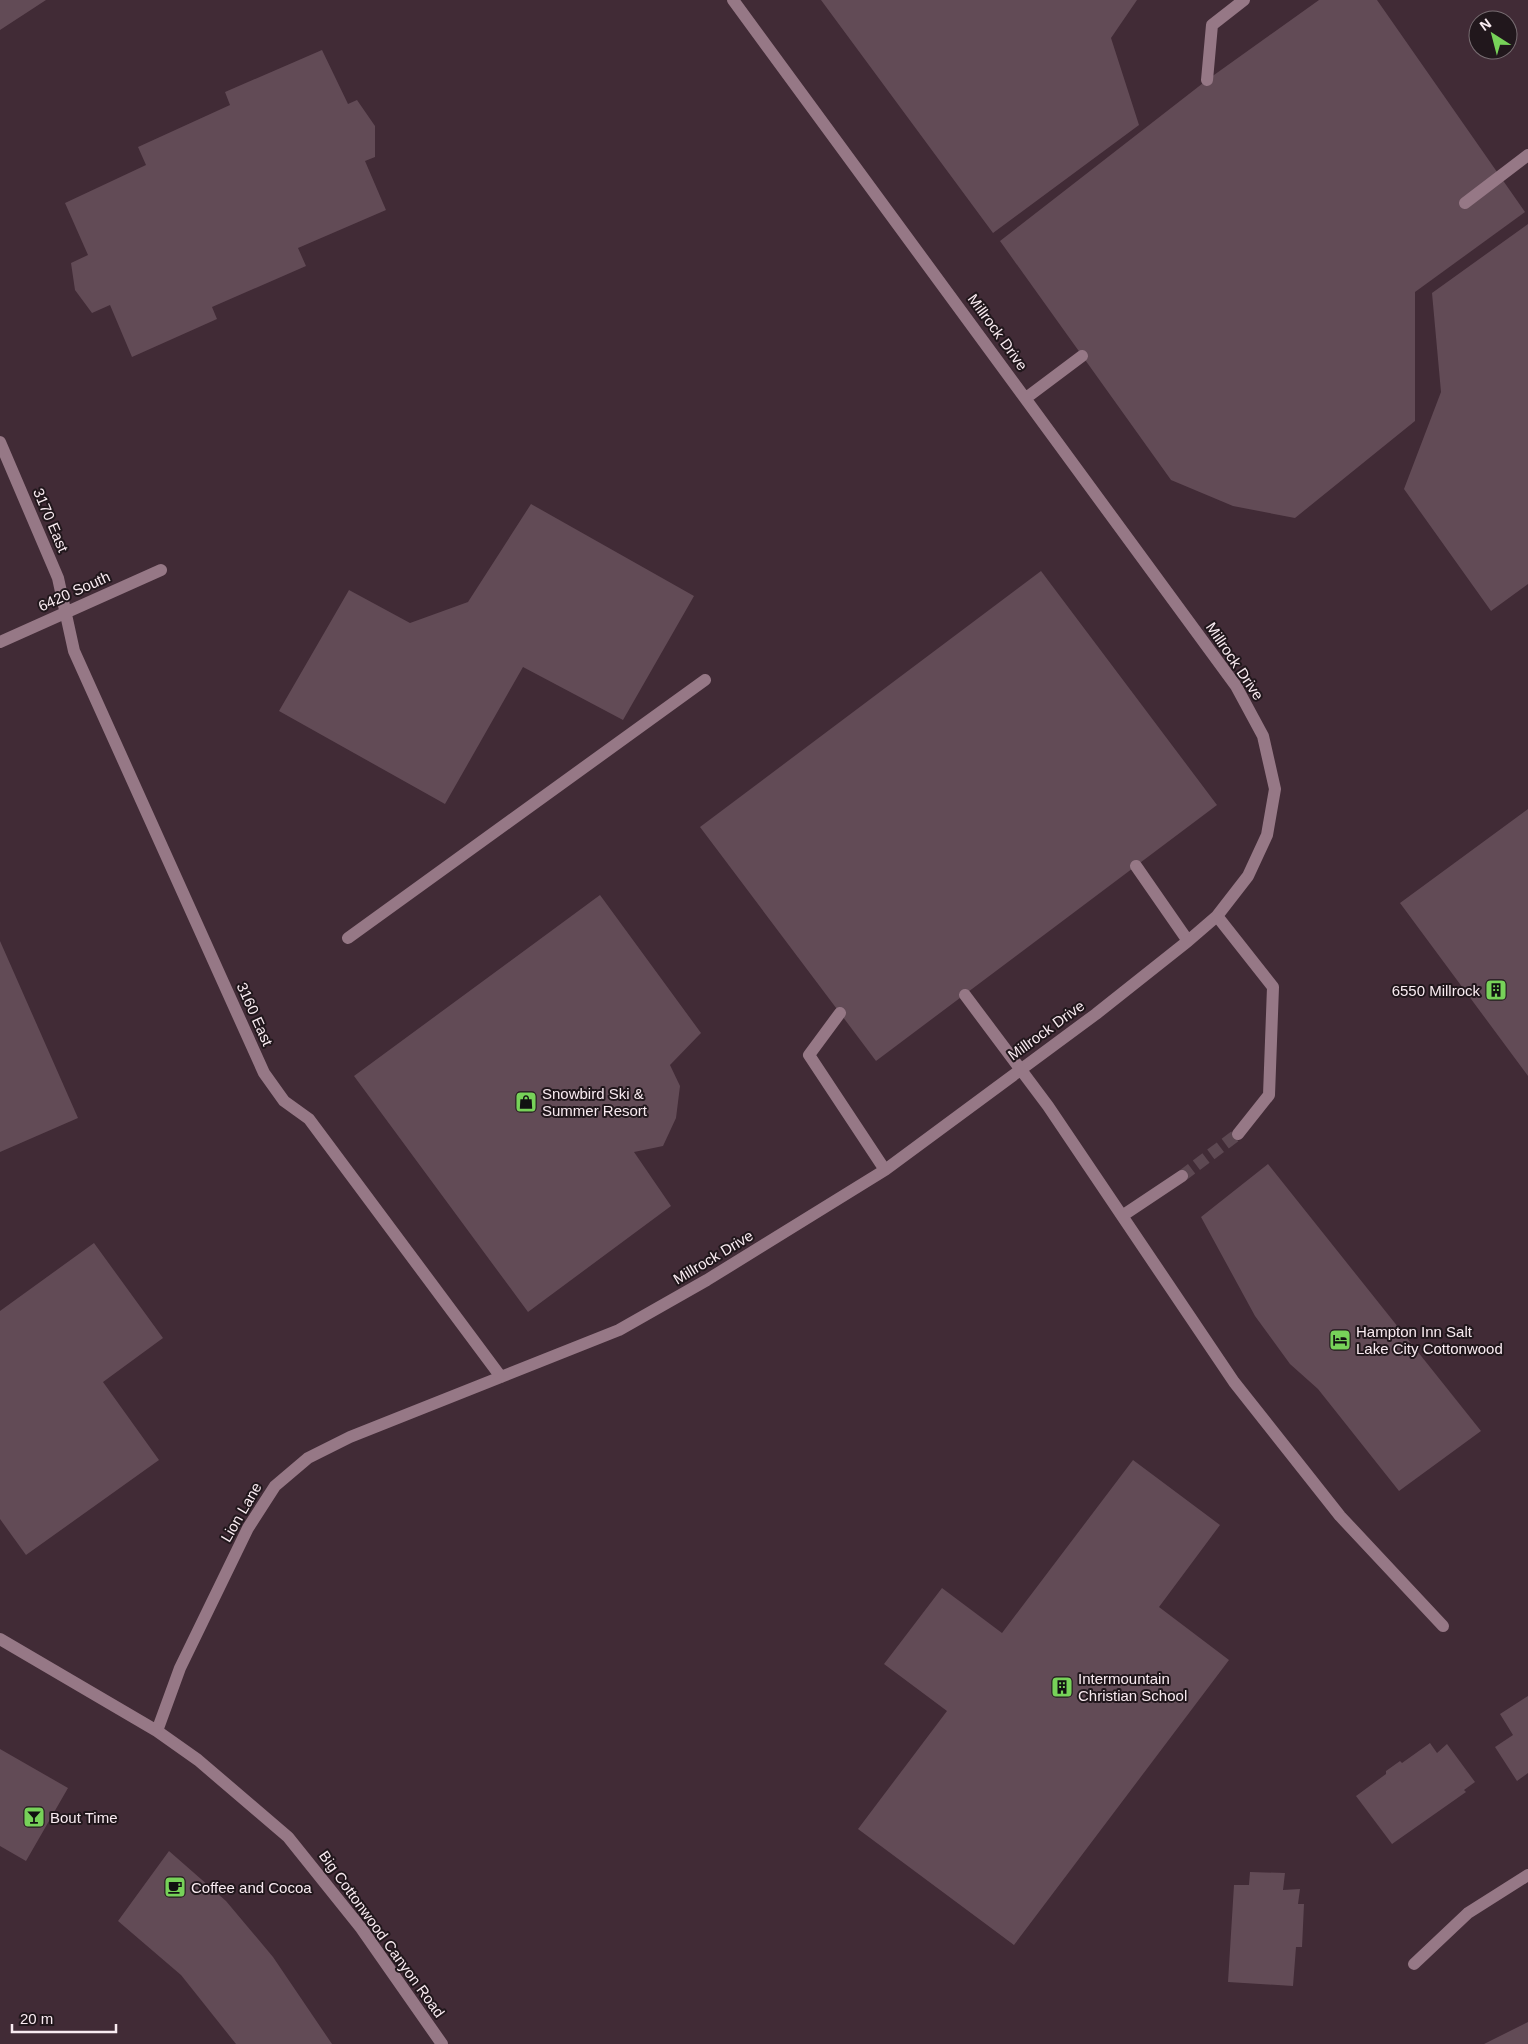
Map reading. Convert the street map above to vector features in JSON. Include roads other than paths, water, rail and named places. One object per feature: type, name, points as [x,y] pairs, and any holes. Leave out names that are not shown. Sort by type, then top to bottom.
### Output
[{"type":"street","name":"Millrock Drive","points":[[502,1377],[619,1330],[716,1275],[885,1170],[1096,1014],[1217,916],[1248,876],[1267,834],[1275,789],[1263,736],[1236,686],[734,0]]},
{"type":"street","points":[[1207,80],[1212,25],[1244,0]]},
{"type":"street","points":[[1465,203],[1528,155]]},
{"type":"street","points":[[1026,398],[1082,356]]},
{"type":"street","name":"3170 East","points":[[0,442],[58,578],[65,613]]},
{"type":"street","name":"6420 South","points":[[0,642],[161,570]]},
{"type":"street","name":"3160 East","points":[[65,613],[74,652],[264,1072],[284,1101],[309,1119],[502,1377]]},
{"type":"street","points":[[348,938],[705,680]]},
{"type":"street","points":[[1136,866],[1188,941]]},
{"type":"street","points":[[1217,916],[1272,987],[1269,1095],[1238,1134]]},
{"type":"street","points":[[965,995],[1021,1069],[1234,1382],[1340,1516],[1443,1626]]},
{"type":"street","points":[[840,1013],[809,1055],[885,1170]]},
{"type":"street","points":[[1122,1216],[1182,1176]]},
{"type":"street","name":"Lion Lane","points":[[157,1731],[185,1660],[248,1528],[275,1486],[308,1458],[350,1436],[502,1377]]},
{"type":"street","name":"Big Cottonwood Canyon Road","points":[[0,1639],[157,1731],[198,1760],[288,1837],[361,1928],[442,2044]]},
{"type":"street","points":[[1414,1964],[1468,1913],[1528,1875]]},
{"type":"tunnel","points":[[1182,1176],[1238,1134]]},
{"type":"place","name":"6550 Millrock","points":[[1496,990]]},
{"type":"place","name":"Snowbird Ski & Summer Resort","points":[[526,1102]]},
{"type":"place","name":"Hampton Inn Salt Lake City Cottonwood","points":[[1340,1340]]},
{"type":"place","name":"Intermountain Christian School","points":[[1062,1687]]},
{"type":"place","name":"Bout Time","points":[[34,1817]]},
{"type":"place","name":"Coffee and Cocoa","points":[[175,1887]]}]
